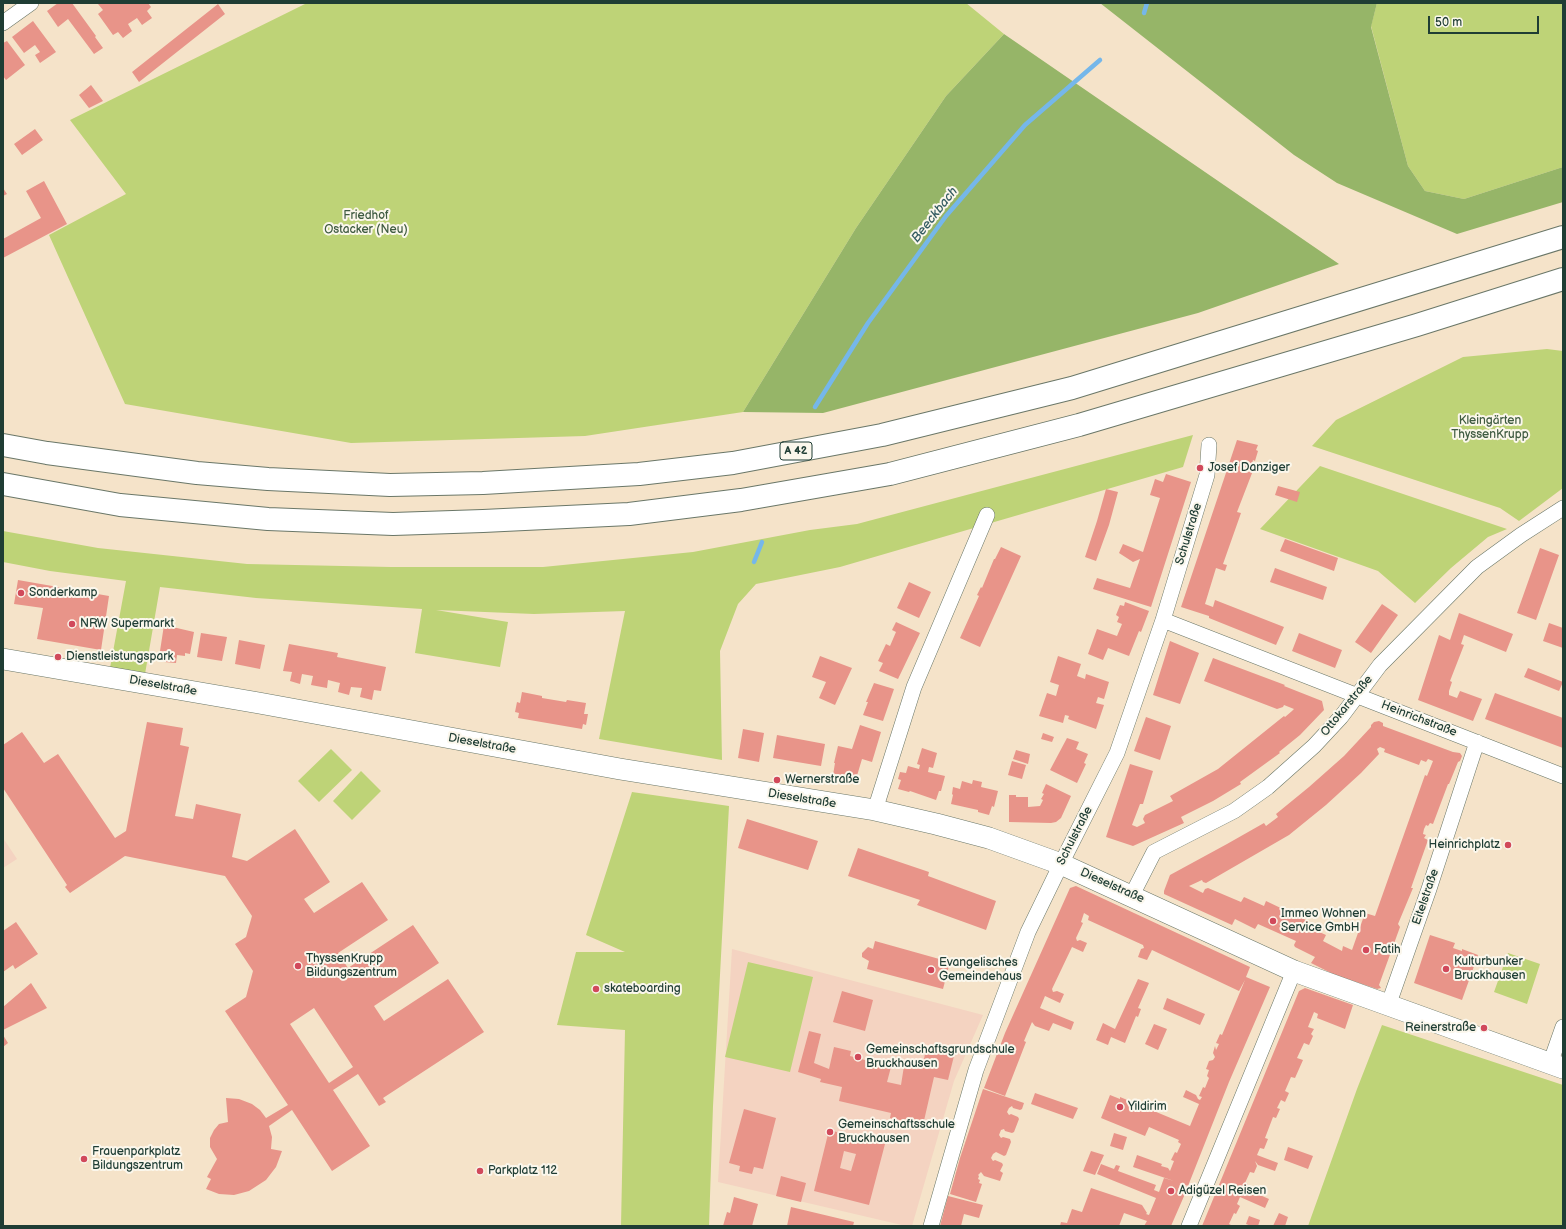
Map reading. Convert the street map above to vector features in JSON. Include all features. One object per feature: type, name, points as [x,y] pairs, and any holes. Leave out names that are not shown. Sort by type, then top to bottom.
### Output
[{"type":"highway","name":"A 42","points":[[3,445],[47,453],[197,473],[268,479],[390,485],[483,483],[638,474],[733,463],[882,435],[1072,388],[1563,237]]},
{"type":"highway","points":[[3,484],[120,505],[268,519],[393,524],[630,514],[734,500],[890,474],[1079,426],[1417,325],[1563,279]]},
{"type":"street","points":[[3,23],[31,3]]},
{"type":"street","name":"Schulstraße","points":[[931,1226],[976,1070],[1028,932],[1117,754],[1164,620],[1207,475],[1209,445]]},
{"type":"street","name":"Ottokarstraße","points":[[1132,895],[1154,852],[1234,811],[1268,787],[1314,746],[1341,717],[1380,665],[1477,567],[1521,535],[1563,508]]},
{"type":"street","points":[[875,810],[914,687],[987,515]]},
{"type":"street","name":"Heinrichstraße","points":[[1164,620],[1563,776]]},
{"type":"street","name":"Dieselstraße","points":[[3,659],[259,703],[627,770],[875,810],[936,824],[989,838],[1061,864],[1132,895],[1294,971],[1556,1066]]},
{"type":"street","name":"Eitelstraße","points":[[1388,1006],[1478,742]]},
{"type":"street","points":[[1189,1226],[1294,971]]},
{"type":"street","points":[[1556,1066],[1563,1027]]},
{"type":"shaded area","points":[[3,838],[17,859],[3,868]]},
{"type":"shaded area","name":"Gemeinschaftsschule Bruckhausen","points":[[732,949],[983,1015],[954,1081],[912,1226],[906,1226],[718,1182]]},
{"type":"green space","name":"Friedhof Ostacker (Neu)","points":[[307,3],[966,3],[1004,34],[946,96],[856,228],[743,412],[585,436],[351,443],[125,404],[49,235],[126,194],[70,120]]},
{"type":"green space","points":[[1100,3],[1377,3],[1371,27],[1408,166],[1425,191],[1464,199],[1563,167],[1563,202],[1457,234],[1337,183],[1294,155]]},
{"type":"green space","points":[[1377,3],[1563,3],[1563,167],[1464,199],[1425,191],[1408,166],[1371,26]]},
{"type":"green space","points":[[1004,34],[1339,264],[1198,313],[823,413],[743,412],[856,228],[946,96]]},
{"type":"green space","name":"Kleingärten ThyssenKrupp","points":[[1547,349],[1563,351],[1563,488],[1519,521],[1500,508],[1312,446],[1336,420],[1463,357]]},
{"type":"green space","points":[[1193,435],[1183,467],[840,567],[756,584],[738,604],[720,651],[722,760],[599,739],[625,611],[534,614],[436,610],[508,622],[500,667],[415,653],[422,609],[256,598],[160,587],[145,674],[110,668],[126,581],[50,571],[3,562],[3,531],[98,548],[247,564],[391,567],[543,567],[693,552],[810,530],[857,524]]},
{"type":"green space","points":[[1320,466],[1507,529],[1488,537],[1451,568],[1415,603],[1378,571],[1260,529]]},
{"type":"green space","points":[[331,749],[352,770],[319,802],[298,781]]},
{"type":"green space","points":[[361,771],[381,791],[352,820],[333,801]]},
{"type":"green space","points":[[632,792],[729,806],[713,1106],[709,1226],[621,1226],[625,1030],[557,1025],[576,952],[625,952],[586,935]]},
{"type":"green space","points":[[1508,953],[1540,964],[1527,1004],[1494,992]]},
{"type":"green space","points":[[748,962],[813,977],[790,1072],[725,1057]]},
{"type":"green space","points":[[1382,1025],[1563,1085],[1563,1226],[1308,1226],[1357,1089]]},
{"type":"building","points":[[58,3],[72,3],[103,48],[94,54],[68,19],[58,27],[47,11]]},
{"type":"building","points":[[148,3],[151,7],[147,11],[152,18],[142,25],[137,18],[128,24],[132,31],[123,38],[118,32],[113,35],[98,14],[103,10],[98,4]]},
{"type":"building","points":[[218,4],[225,14],[139,82],[132,72]]},
{"type":"building","points":[[33,21],[56,52],[40,63],[35,55],[40,52],[35,45],[24,53],[12,37]]},
{"type":"building","points":[[7,41],[25,65],[6,80],[3,76],[3,43]]},
{"type":"building","points":[[91,85],[103,101],[89,108],[79,95]]},
{"type":"building","points":[[35,129],[43,140],[22,155],[14,144]]},
{"type":"building","points":[[44,181],[67,224],[3,258],[3,239],[41,218],[26,191]]},
{"type":"building","points":[[3,188],[7,194],[3,196]]},
{"type":"building","points":[[1237,440],[1258,445],[1256,450],[1258,451],[1255,461],[1253,460],[1251,467],[1254,468],[1237,512],[1241,513],[1223,564],[1227,565],[1225,571],[1216,568],[1205,604],[1213,607],[1215,600],[1284,627],[1276,645],[1209,618],[1209,616],[1181,607]]},
{"type":"building","points":[[1166,474],[1191,482],[1151,607],[1093,589],[1097,578],[1130,588],[1140,559],[1133,562],[1119,553],[1123,544],[1143,552],[1160,498],[1150,495],[1155,479],[1163,482]]},
{"type":"building","points":[[1278,486],[1300,492],[1297,502],[1275,495]]},
{"type":"building","points":[[1106,489],[1118,492],[1109,525],[1096,561],[1085,557]]},
{"type":"building","points":[[1285,539],[1338,558],[1334,571],[1280,551]]},
{"type":"building","points":[[1001,547],[1021,556],[980,647],[960,638],[979,596],[977,595],[981,587],[982,588],[994,559]]},
{"type":"building","points":[[1540,548],[1559,555],[1536,620],[1517,613]]},
{"type":"building","points":[[1275,568],[1327,587],[1323,600],[1270,582]]},
{"type":"building","name":"NRW Supermarkt","points":[[18,580],[109,596],[101,650],[37,639],[43,608],[14,604]]},
{"type":"building","points":[[909,582],[931,592],[919,618],[897,608]]},
{"type":"building","points":[[1125,602],[1149,611],[1141,632],[1139,631],[1129,656],[1108,648],[1103,660],[1088,654],[1097,629],[1117,636],[1122,624],[1117,622],[1119,617],[1116,615],[1120,605],[1124,606]]},
{"type":"building","points":[[1382,604],[1398,615],[1371,653],[1355,642]]},
{"type":"building","points":[[1459,613],[1513,634],[1506,652],[1464,635],[1461,644],[1464,645],[1450,681],[1452,682],[1449,695],[1457,698],[1460,691],[1482,699],[1473,721],[1418,700],[1439,635],[1450,640]]},
{"type":"building","points":[[896,622],[920,633],[898,679],[879,671],[883,663],[878,661],[886,644],[890,646],[896,632],[892,630]]},
{"type":"building","points":[[1549,623],[1563,628],[1563,648],[1543,641]]},
{"type":"building","points":[[164,625],[194,632],[190,654],[185,653],[185,656],[177,655],[176,663],[164,662],[165,652],[160,651]]},
{"type":"building","points":[[201,633],[227,637],[222,661],[197,657]]},
{"type":"building","points":[[1299,633],[1342,650],[1335,668],[1292,651]]},
{"type":"building","points":[[239,640],[265,645],[260,669],[235,664]]},
{"type":"building","points":[[1170,641],[1199,653],[1180,704],[1153,695]]},
{"type":"building","points":[[289,644],[338,653],[337,657],[386,667],[381,691],[374,690],[372,700],[360,697],[362,688],[351,687],[349,695],[338,692],[340,683],[328,680],[327,688],[311,685],[313,676],[302,674],[300,684],[290,681],[292,672],[283,671]]},
{"type":"building","points":[[820,656],[852,668],[835,705],[819,698],[826,682],[812,677]]},
{"type":"building","points":[[1058,656],[1081,664],[1077,676],[1085,679],[1086,674],[1109,682],[1104,699],[1098,697],[1096,703],[1104,705],[1096,729],[1068,719],[1069,716],[1065,715],[1063,723],[1039,716],[1047,693],[1056,696],[1059,685],[1050,682]]},
{"type":"building","points":[[1213,658],[1285,685],[1284,686],[1322,701],[1324,710],[1300,735],[1279,752],[1280,753],[1240,782],[1241,784],[1213,801],[1181,817],[1184,823],[1133,846],[1106,837],[1130,764],[1153,771],[1143,804],[1140,804],[1132,825],[1137,827],[1145,823],[1143,819],[1145,815],[1173,801],[1170,796],[1218,769],[1294,709],[1284,705],[1283,707],[1277,709],[1204,681]]},
{"type":"building","points":[[1528,668],[1563,682],[1559,691],[1524,677]]},
{"type":"building","points":[[874,683],[894,689],[883,721],[863,715],[868,702],[866,702]]},
{"type":"building","points":[[522,692],[542,696],[542,698],[566,702],[567,700],[586,703],[584,714],[588,714],[586,725],[583,724],[582,729],[518,718],[519,713],[515,712],[517,702],[520,703]]},
{"type":"building","points":[[1495,693],[1563,718],[1563,748],[1485,719]]},
{"type":"building","points":[[1146,717],[1171,726],[1160,760],[1134,751]]},
{"type":"building","points":[[1379,721],[1383,723],[1383,726],[1453,752],[1460,753],[1462,756],[1448,784],[1433,824],[1430,823],[1428,826],[1426,825],[1424,829],[1423,834],[1426,835],[1424,838],[1428,840],[1411,888],[1413,888],[1398,924],[1400,927],[1379,985],[1381,988],[1377,989],[1335,975],[1311,963],[1315,957],[1295,947],[1294,945],[1296,941],[1258,924],[1255,929],[1235,919],[1232,925],[1164,894],[1170,875],[1264,823],[1266,826],[1278,817],[1276,814],[1344,756],[1374,722]],"holes":[[[1380,747],[1385,749],[1384,752],[1419,765],[1421,760],[1426,762],[1428,759],[1433,761],[1427,776],[1425,775],[1375,916],[1365,913],[1352,950],[1343,946],[1342,951],[1323,941],[1326,935],[1306,926],[1308,921],[1266,901],[1264,906],[1244,897],[1241,902],[1208,888],[1205,889],[1203,893],[1189,886],[1202,880],[1206,883],[1289,835],[1326,805],[1361,773],[1379,754],[1377,749]]]},
{"type":"building","name":"ThyssenKrupp Bildungszentrum","points":[[147,722],[183,728],[180,745],[189,747],[175,816],[193,819],[196,804],[241,814],[232,857],[247,861],[295,829],[330,882],[304,899],[314,913],[362,882],[388,920],[338,953],[348,968],[413,925],[439,963],[374,1006],[384,1021],[448,979],[484,1032],[383,1098],[386,1102],[379,1106],[358,1074],[333,1090],[370,1146],[332,1171],[292,1110],[269,1126],[272,1137],[271,1149],[282,1151],[276,1167],[266,1180],[249,1191],[234,1195],[219,1194],[206,1189],[211,1179],[207,1177],[217,1159],[210,1147],[210,1138],[219,1124],[228,1122],[226,1098],[239,1099],[252,1104],[260,1110],[266,1118],[288,1105],[225,1011],[246,997],[253,971],[235,944],[246,937],[252,916],[225,876],[125,856],[70,893],[65,887],[67,885],[3,788],[3,745],[22,732],[44,763],[58,754],[115,838],[126,831]],"holes":[[[314,1008],[353,1067],[329,1083],[290,1024]]]},
{"type":"building","points":[[860,725],[881,732],[872,762],[862,759],[856,779],[833,775],[838,746],[852,749]]},
{"type":"building","points":[[743,729],[764,733],[759,762],[738,758]]},
{"type":"building","points":[[1043,733],[1054,737],[1052,742],[1041,739]]},
{"type":"building","points":[[777,735],[825,744],[821,766],[773,758]]},
{"type":"building","points":[[1067,738],[1079,742],[1076,749],[1088,754],[1084,763],[1086,764],[1077,783],[1050,770]]},
{"type":"building","points":[[922,748],[937,753],[933,768],[929,767],[928,772],[945,776],[941,791],[939,791],[936,800],[910,791],[898,789],[901,780],[898,779],[900,772],[906,773],[908,766],[919,769],[920,765],[917,764]]},
{"type":"building","points":[[1016,750],[1030,754],[1028,764],[1013,759]]},
{"type":"building","points":[[1012,761],[1026,765],[1022,779],[1008,775]]},
{"type":"building","points":[[973,780],[982,782],[981,787],[998,791],[994,807],[992,806],[989,815],[978,812],[978,810],[951,804],[953,787],[960,789],[962,781],[972,784]]},
{"type":"building","points":[[1046,784],[1071,796],[1061,818],[1056,822],[1051,823],[1009,822],[1009,795],[1016,795],[1016,797],[1028,797],[1028,807],[1040,806],[1043,800],[1041,799],[1044,794],[1042,793]]},
{"type":"building","points":[[747,819],[818,841],[808,870],[738,848]]},
{"type":"building","points":[[858,848],[929,872],[928,876],[996,901],[986,930],[917,905],[920,900],[848,876]]},
{"type":"building","points":[[1076,886],[1250,967],[1246,977],[1270,987],[1229,1082],[1188,1186],[1179,1183],[1188,1187],[1171,1226],[1144,1226],[1147,1221],[1124,1213],[1119,1226],[1060,1226],[1061,1222],[1067,1223],[1072,1209],[1082,1212],[1091,1188],[1142,1205],[1147,1213],[1146,1214],[1149,1215],[1156,1198],[1097,1174],[1101,1164],[1114,1169],[1116,1165],[1120,1166],[1118,1171],[1156,1185],[1154,1190],[1159,1192],[1164,1178],[1174,1181],[1133,1167],[1137,1155],[1162,1164],[1161,1166],[1168,1168],[1170,1171],[1174,1161],[1171,1160],[1175,1152],[1177,1153],[1181,1144],[1178,1142],[1179,1140],[1149,1127],[1145,1136],[1101,1118],[1110,1095],[1120,1099],[1120,1097],[1190,1126],[1199,1104],[1183,1097],[1186,1090],[1196,1095],[1200,1100],[1202,1097],[1199,1096],[1203,1087],[1205,1088],[1209,1078],[1207,1076],[1209,1070],[1206,1069],[1209,1061],[1213,1060],[1215,1057],[1213,1053],[1215,1046],[1216,1050],[1219,1044],[1216,1043],[1220,1034],[1222,1035],[1245,980],[1239,991],[1152,950],[1147,960],[1138,957],[1141,949],[1144,948],[1143,945],[1088,920],[1089,916],[1084,913],[1081,922],[1083,923],[1076,938],[1077,941],[1080,940],[1087,943],[1083,952],[1072,947],[1052,989],[1053,992],[1057,991],[1064,994],[1060,1003],[1045,996],[1040,1008],[1074,1022],[1071,1030],[1053,1023],[1049,1031],[1035,1026],[1032,1022],[1024,1041],[1026,1042],[1005,1096],[984,1088],[1005,1033],[1070,888]]},
{"type":"building","points":[[16,922],[38,954],[15,969],[13,965],[3,972],[3,931]]},
{"type":"building","name":"Kulturbunker Bruckhausen","points":[[1430,935],[1455,943],[1453,948],[1462,951],[1462,949],[1478,955],[1462,1000],[1414,983]]},
{"type":"building","points":[[875,941],[950,962],[943,989],[867,969],[869,961],[862,957],[862,953],[868,947],[873,949]]},
{"type":"building","points":[[1138,979],[1149,983],[1138,1008],[1141,1009],[1138,1017],[1136,1016],[1125,1043],[1111,1037],[1108,1045],[1096,1040],[1103,1023],[1115,1029]]},
{"type":"building","points":[[31,983],[47,1008],[3,1030],[3,1007]]},
{"type":"building","points":[[1305,988],[1353,1005],[1345,1029],[1317,1018],[1318,1014],[1314,1012],[1308,1027],[1314,1029],[1311,1034],[1313,1036],[1309,1045],[1304,1043],[1297,1058],[1303,1060],[1295,1078],[1291,1077],[1285,1091],[1289,1093],[1285,1102],[1281,1100],[1277,1108],[1280,1109],[1276,1118],[1273,1117],[1265,1138],[1268,1139],[1264,1149],[1260,1148],[1257,1155],[1278,1163],[1275,1171],[1258,1165],[1255,1161],[1257,1166],[1254,1173],[1250,1172],[1245,1183],[1248,1184],[1244,1193],[1249,1195],[1253,1192],[1269,1199],[1265,1208],[1240,1197],[1237,1204],[1240,1206],[1236,1214],[1234,1213],[1229,1224],[1233,1226],[1202,1226],[1299,991]]},
{"type":"building","points":[[842,991],[873,1000],[865,1031],[833,1022]]},
{"type":"building","points":[[1167,998],[1205,1014],[1200,1025],[1163,1009]]},
{"type":"building","points":[[1154,1024],[1167,1029],[1158,1050],[1145,1044]]},
{"type":"building","points":[[809,1031],[821,1034],[814,1063],[829,1069],[834,1047],[851,1051],[850,1056],[891,1067],[887,1082],[901,1085],[904,1066],[922,1069],[926,1049],[954,1056],[948,1080],[934,1077],[923,1125],[919,1125],[918,1130],[909,1128],[910,1123],[890,1118],[891,1113],[839,1101],[842,1087],[820,1082],[821,1079],[798,1072]]},
{"type":"building","points":[[3,1035],[8,1043],[3,1047]]},
{"type":"building","points":[[983,1089],[1024,1103],[1022,1109],[1020,1110],[1013,1108],[1012,1106],[1007,1112],[1009,1115],[1011,1114],[1019,1119],[1014,1132],[1012,1133],[1005,1131],[1004,1129],[1001,1130],[999,1135],[1001,1138],[1003,1137],[1010,1139],[1011,1142],[1006,1155],[1004,1156],[996,1152],[991,1158],[993,1161],[995,1160],[1003,1165],[1000,1171],[1003,1173],[1000,1181],[984,1176],[981,1172],[978,1175],[978,1179],[980,1180],[979,1183],[982,1184],[976,1202],[950,1194],[960,1158]]},
{"type":"building","points":[[1035,1093],[1078,1108],[1073,1119],[1031,1104]]},
{"type":"building","points":[[744,1109],[776,1118],[763,1169],[754,1167],[752,1174],[739,1171],[740,1166],[729,1163]]},
{"type":"building","points":[[829,1130],[885,1144],[869,1205],[814,1191]],"holes":[[[844,1151],[856,1154],[851,1171],[840,1168]]]},
{"type":"building","points":[[1114,1133],[1127,1137],[1123,1150],[1110,1146]]},
{"type":"building","points":[[1288,1147],[1313,1156],[1308,1169],[1284,1160]]},
{"type":"building","points":[[1091,1151],[1104,1155],[1095,1175],[1083,1171]]},
{"type":"building","points":[[781,1176],[806,1183],[801,1202],[776,1196]]},
{"type":"building","points":[[948,1196],[983,1205],[979,1218],[964,1214],[961,1226],[940,1226]]},
{"type":"building","points":[[734,1197],[758,1204],[752,1226],[723,1226],[727,1212],[730,1213]]},
{"type":"building","points":[[791,1207],[854,1222],[853,1226],[787,1226]]},
{"type":"building","points":[[1279,1213],[1288,1217],[1285,1226],[1273,1226]]},
{"type":"building","points":[[1249,1216],[1260,1220],[1258,1226],[1246,1224]]},
{"type":"waterway","name":"Beeckbach","points":[[1144,13],[1147,3]]},
{"type":"waterway","name":"Beeckbach","points":[[815,407],[868,323],[946,216],[1025,125],[1100,60]]},
{"type":"waterway","name":"Beeckbach","points":[[754,562],[762,542]]},
{"type":"place","name":"Josef Danziger","points":[[1200,468]]},
{"type":"place","name":"Sonderkamp","points":[[21,593]]},
{"type":"place","name":"NRW Supermarkt","points":[[72,624]]},
{"type":"place","name":"Dienstleistungspark","points":[[58,657]]},
{"type":"place","name":"Wernerstraße","points":[[777,780]]},
{"type":"place","name":"Heinrichplatz","points":[[1508,845]]},
{"type":"place","name":"Immeo Wohnen Service GmbH","points":[[1273,921]]},
{"type":"place","name":"Fatih","points":[[1366,950]]},
{"type":"place","name":"ThyssenKrupp Bildungszentrum","points":[[298,966]]},
{"type":"place","name":"Kulturbunker Bruckhausen","points":[[1446,969]]},
{"type":"place","name":"Evangelisches Gemeindehaus","points":[[931,970]]},
{"type":"place","name":"skateboarding","points":[[596,989]]},
{"type":"place","name":"Reinerstraße","points":[[1484,1028]]},
{"type":"place","name":"Gemeinschaftsgrundschule Bruckhausen","points":[[858,1057]]},
{"type":"place","name":"Yildirim","points":[[1120,1107]]},
{"type":"place","name":"Gemeinschaftsschule Bruckhausen","points":[[830,1132]]},
{"type":"place","name":"Frauenparkplatz Bildungszentrum","points":[[84,1159]]},
{"type":"place","name":"Parkplatz 112","points":[[480,1171]]},
{"type":"place","name":"Adigüzel Reisen","points":[[1171,1191]]}]
